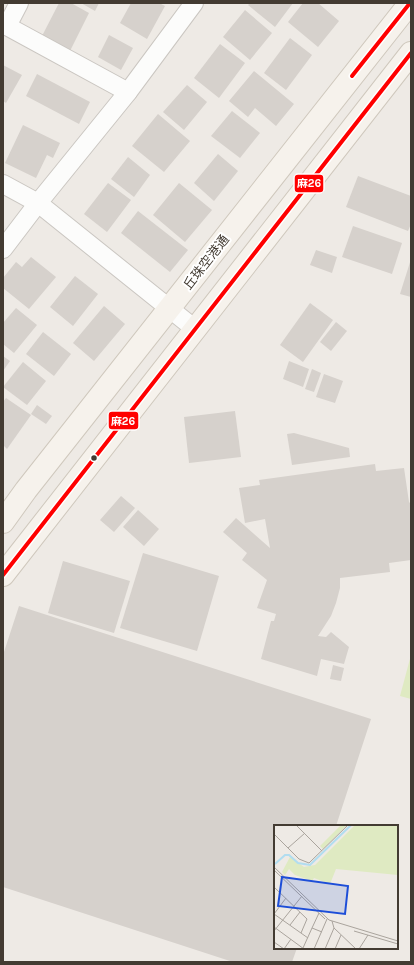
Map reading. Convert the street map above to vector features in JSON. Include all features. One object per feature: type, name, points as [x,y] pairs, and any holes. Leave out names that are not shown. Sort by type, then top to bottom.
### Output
[{"type":"main road","name":"丘珠空港通","points":[[3,522],[26,490],[410,3]]},
{"type":"main road","points":[[3,574],[411,53]]},
{"type":"street","points":[[19,3],[5,25],[128,92]]},
{"type":"street","points":[[3,249],[38,203],[128,92],[194,3]]},
{"type":"street","points":[[3,184],[38,203],[168,309],[195,329]]},
{"type":"green space","points":[[411,655],[411,699],[400,696]]},
{"type":"building","points":[[59,3],[71,3],[89,13],[70,51],[42,36]]},
{"type":"building","points":[[81,3],[99,3],[95,11]]},
{"type":"building","points":[[131,3],[159,3],[165,6],[147,39],[120,23]]},
{"type":"building","points":[[250,3],[293,3],[275,27],[248,5]]},
{"type":"building","points":[[303,3],[318,3],[339,21],[318,47],[288,22]]},
{"type":"building","points":[[245,10],[272,33],[250,60],[223,37]]},
{"type":"building","points":[[109,35],[133,48],[121,70],[98,57]]},
{"type":"building","points":[[290,38],[312,55],[286,90],[264,73]]},
{"type":"building","points":[[220,44],[245,63],[219,98],[194,78]]},
{"type":"building","points":[[3,65],[22,75],[6,103],[3,101]]},
{"type":"building","points":[[254,71],[294,104],[276,126],[255,108],[248,117],[229,101]]},
{"type":"building","points":[[37,74],[90,102],[79,124],[26,96]]},
{"type":"building","points":[[187,85],[207,102],[184,130],[163,112]]},
{"type":"building","points":[[232,111],[260,133],[240,158],[211,136]]},
{"type":"building","points":[[158,114],[190,141],[164,172],[132,146]]},
{"type":"building","points":[[23,125],[60,143],[53,158],[47,155],[36,178],[5,163]]},
{"type":"building","points":[[218,154],[238,171],[214,201],[194,183]]},
{"type":"building","points":[[128,157],[150,175],[134,197],[111,179]]},
{"type":"building","points":[[358,176],[411,196],[411,224],[408,231],[346,207]]},
{"type":"building","points":[[108,183],[131,200],[107,232],[84,214]]},
{"type":"building","points":[[179,183],[212,210],[185,242],[153,215]]},
{"type":"building","points":[[138,211],[188,250],[170,272],[121,233]]},
{"type":"building","points":[[353,226],[402,243],[392,274],[342,257]]},
{"type":"building","points":[[316,250],[337,257],[332,273],[310,265]]},
{"type":"building","points":[[31,257],[56,277],[29,309],[3,288],[3,278],[16,262],[22,267]]},
{"type":"building","points":[[411,259],[411,297],[400,294]]},
{"type":"building","points":[[75,276],[98,294],[73,326],[50,307]]},
{"type":"building","points":[[310,303],[333,320],[303,362],[280,345]]},
{"type":"building","points":[[104,306],[125,324],[94,361],[73,343]]},
{"type":"building","points":[[16,308],[37,325],[14,353],[3,344],[3,323]]},
{"type":"building","points":[[336,322],[347,331],[331,351],[320,342]]},
{"type":"building","points":[[43,332],[71,354],[54,376],[26,354]]},
{"type":"building","points":[[3,356],[10,361],[3,371]]},
{"type":"building","points":[[289,361],[309,369],[303,387],[283,379]]},
{"type":"building","points":[[23,362],[46,381],[27,405],[3,387]]},
{"type":"building","points":[[312,369],[321,373],[314,392],[305,389]]},
{"type":"building","points":[[324,374],[343,381],[335,403],[316,397]]},
{"type":"building","points":[[6,398],[31,415],[7,449],[3,445],[3,402]]},
{"type":"building","points":[[37,405],[52,416],[46,424],[31,414]]},
{"type":"building","points":[[235,411],[241,457],[189,463],[184,417]]},
{"type":"building","points":[[294,433],[349,448],[350,457],[292,465],[287,434]]},
{"type":"building","points":[[375,464],[376,471],[404,468],[409,502],[411,504],[411,560],[389,563],[390,572],[340,578],[340,588],[336,603],[331,616],[318,636],[326,637],[331,632],[349,647],[344,664],[321,659],[317,676],[261,659],[271,621],[274,621],[276,614],[257,608],[267,580],[242,560],[247,553],[223,532],[236,518],[270,548],[265,519],[245,523],[239,488],[260,485],[259,480]]},
{"type":"building","points":[[121,496],[135,508],[114,532],[100,520]]},
{"type":"building","points":[[138,510],[159,529],[144,546],[123,527]]},
{"type":"building","points":[[143,553],[219,576],[197,651],[120,628]]},
{"type":"building","points":[[63,561],[130,581],[114,633],[48,613]]},
{"type":"building","points":[[19,606],[371,719],[336,825],[274,825],[274,949],[297,949],[292,962],[233,962],[3,887],[3,655]]},
{"type":"building","points":[[333,665],[344,668],[341,681],[330,679]]},
{"type":"transit line","name":"麻26","points":[[352,76],[410,3]]},
{"type":"transit line","name":"麻26","points":[[3,575],[411,53]]}]
